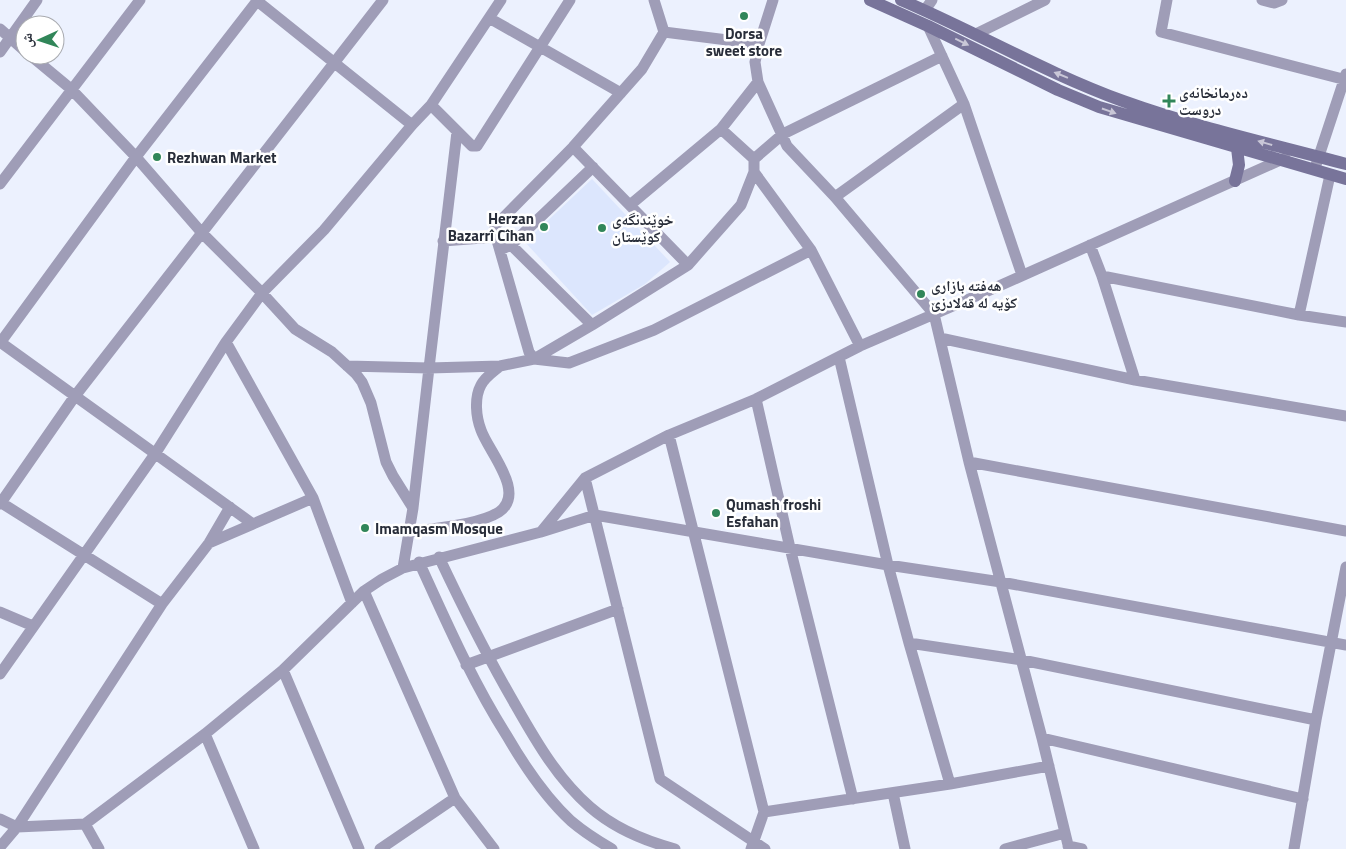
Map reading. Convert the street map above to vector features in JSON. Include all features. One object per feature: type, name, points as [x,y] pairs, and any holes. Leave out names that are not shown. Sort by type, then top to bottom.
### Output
[{"type":"street","points":[[0,52],[37,0]]},
{"type":"street","points":[[0,184],[140,0]]},
{"type":"street","points":[[253,524],[0,342],[136,157],[256,0],[412,125]]},
{"type":"street","points":[[162,604],[0,503],[75,396],[383,0]]},
{"type":"street","points":[[0,674],[155,454],[226,342],[262,293],[324,230],[431,104],[501,0]]},
{"type":"street","points":[[431,104],[472,146],[477,146],[570,0]]},
{"type":"street","points":[[534,359],[529,352],[496,237],[495,226],[573,147],[642,69],[664,32],[654,0]]},
{"type":"street","points":[[773,0],[758,44],[755,62],[758,82],[787,146],[835,197],[934,314],[969,462],[1022,660],[1069,848],[1082,849]]},
{"type":"street","points":[[870,0],[928,26],[1058,90],[1099,107],[1346,179]]},
{"type":"street","points":[[901,0],[928,5],[976,34],[1050,71],[1122,100],[1346,164]]},
{"type":"street","points":[[976,34],[1045,0]]},
{"type":"street","points":[[1167,0],[1161,32],[1345,78],[1320,157],[1314,170]]},
{"type":"street","points":[[1262,0],[1274,3],[1282,0]]},
{"type":"street","points":[[489,18],[621,93]]},
{"type":"street","points":[[928,26],[964,104],[1022,275]]},
{"type":"street","points":[[0,30],[15,42]]},
{"type":"street","points":[[664,32],[758,44]]},
{"type":"street","points":[[754,159],[783,134],[942,56]]},
{"type":"street","points":[[42,65],[71,89],[136,157],[202,233],[295,329],[332,352],[356,374],[366,391],[386,462],[413,508]]},
{"type":"street","points":[[630,205],[721,129],[758,82]]},
{"type":"street","points":[[835,197],[964,104]]},
{"type":"street","points":[[534,359],[688,265],[741,205],[754,172],[754,159],[721,129]]},
{"type":"street","points":[[402,568],[410,532],[457,132]]},
{"type":"street","points":[[573,147],[688,265]]},
{"type":"street","points":[[1235,181],[1238,165],[1237,148]]},
{"type":"street","points":[[540,532],[585,478],[669,435],[756,399],[860,346],[1300,152]]},
{"type":"street","points":[[500,250],[511,245],[593,168]]},
{"type":"street","points":[[754,172],[811,250],[860,346]]},
{"type":"street","points":[[1299,315],[1330,175]]},
{"type":"street","points":[[443,241],[496,237]]},
{"type":"street","points":[[511,245],[592,325]]},
{"type":"street","points":[[1090,245],[1102,276],[1135,380]]},
{"type":"street","points":[[347,366],[428,368],[500,366],[534,359],[569,363],[654,330],[811,250]]},
{"type":"street","points":[[1102,276],[1299,315],[1346,322]]},
{"type":"street","points":[[940,338],[1135,380],[1346,416]]},
{"type":"street","points":[[226,342],[313,498],[352,603]]},
{"type":"street","points":[[839,357],[888,565],[950,784]]},
{"type":"street","points":[[410,532],[480,519],[495,514],[507,504],[510,493],[507,479],[481,430],[477,409],[480,385],[488,375],[500,366]]},
{"type":"street","points":[[756,399],[790,548],[853,799]]},
{"type":"street","points":[[669,435],[764,812],[752,846]]},
{"type":"street","points":[[969,462],[1346,531]]},
{"type":"street","points":[[585,478],[660,779],[752,846],[764,849]]},
{"type":"street","points":[[209,543],[313,498]]},
{"type":"street","points":[[0,847],[17,827],[162,604],[209,543],[230,507]]},
{"type":"street","points":[[0,819],[17,827],[85,824],[205,734],[283,670],[352,603],[382,579],[402,568],[419,562],[540,532],[595,515],[888,565],[1001,582],[1346,645]]},
{"type":"street","points":[[440,557],[488,657],[544,753],[559,775],[591,808],[624,830],[643,839],[675,849]]},
{"type":"street","points":[[419,562],[466,665],[501,728],[538,784],[572,821],[588,835],[612,849]]},
{"type":"street","points":[[1294,849],[1316,720],[1346,567]]},
{"type":"street","points":[[364,592],[455,798],[494,849]]},
{"type":"street","points":[[466,665],[618,609]]},
{"type":"street","points":[[0,612],[33,626]]},
{"type":"street","points":[[909,643],[1022,660],[1316,720]]},
{"type":"street","points":[[283,670],[359,849]]},
{"type":"street","points":[[205,734],[254,849]]},
{"type":"street","points":[[1042,738],[1303,799]]},
{"type":"street","points":[[764,812],[950,784],[1049,766]]},
{"type":"street","points":[[893,793],[905,849]]},
{"type":"street","points":[[380,849],[455,798]]},
{"type":"street","points":[[85,824],[99,849]]},
{"type":"street","points":[[1005,849],[1065,833]]},
{"type":"shaded area","points":[[592,179],[670,262],[645,284],[592,315],[525,242]]},
{"type":"place","name":"Dorsa sweet store","points":[[744,16]]},
{"type":"place","name":"دەرمانخانەی دروست","points":[[1169,101]]},
{"type":"place","name":"Rezhwan Market","points":[[157,157]]},
{"type":"place","name":"Herzan Bazarrî Cîhan","points":[[544,227]]},
{"type":"place","name":"خوێندنگەی کوێستان","points":[[602,228]]},
{"type":"place","name":"هەفتە بازاری کۆیە لە قەلادزێ","points":[[921,294]]},
{"type":"place","name":"Qumash froshi Esfahan","points":[[716,513]]},
{"type":"place","name":"Imamqasm Mosque","points":[[365,528]]}]
